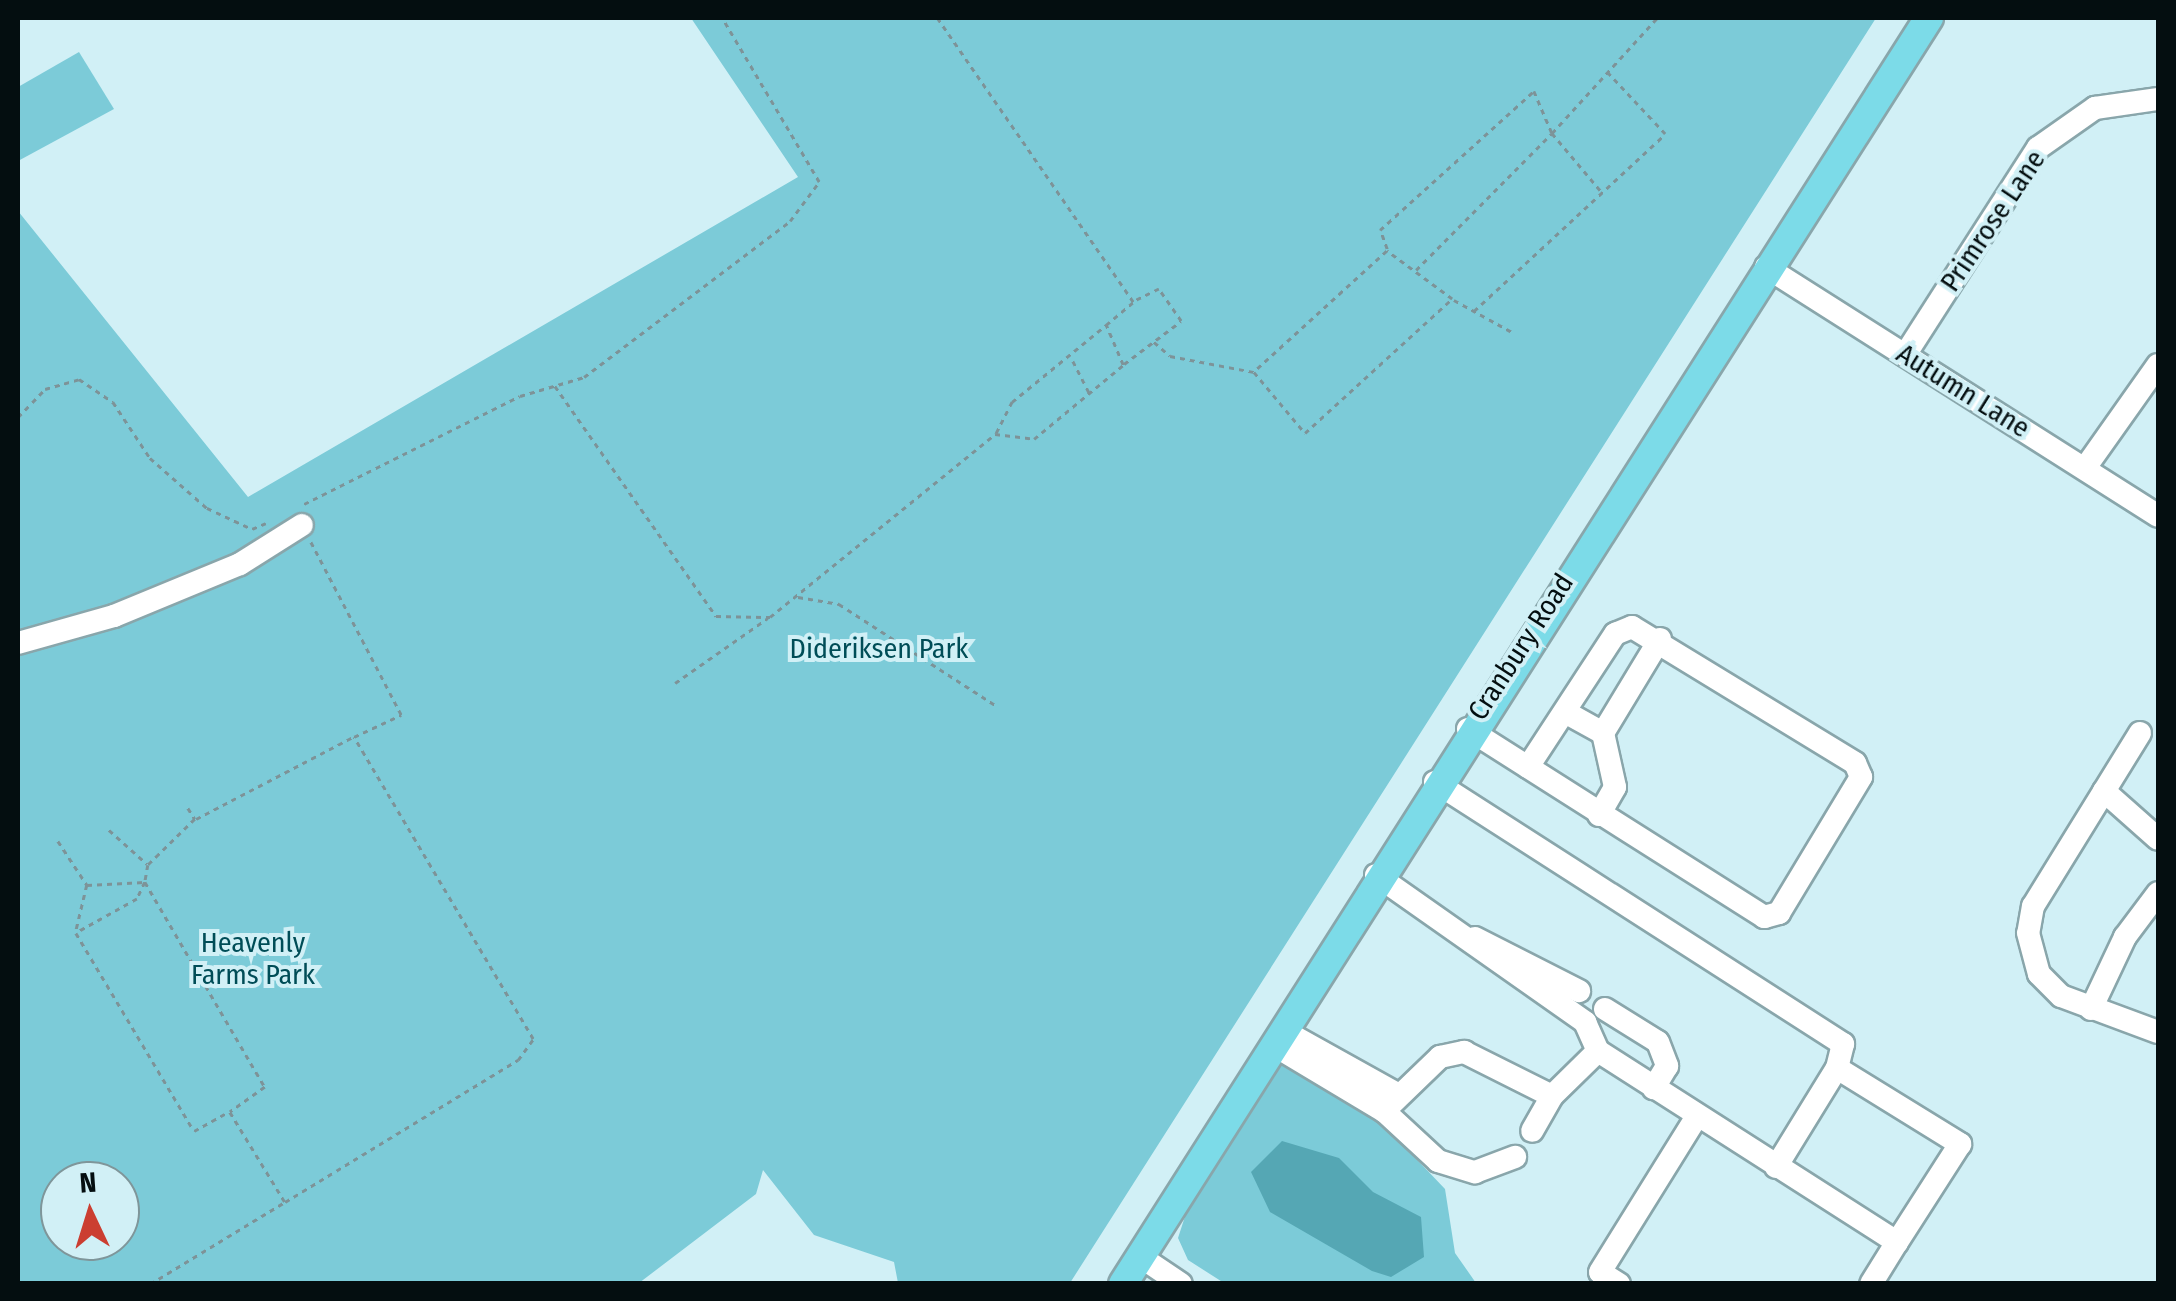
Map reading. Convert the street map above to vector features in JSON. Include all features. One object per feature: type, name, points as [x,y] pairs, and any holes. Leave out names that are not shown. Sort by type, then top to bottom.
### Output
[{"type":"main road","name":"Cranbury Road","points":[[1123,1284],[1281,1040],[1376,876],[1468,729],[1930,18]]},
{"type":"street","name":"Primrose Lane","points":[[1905,355],[2038,148],[2095,108],[2158,98]]},
{"type":"street","name":"Autumn Lane","points":[[1766,267],[2158,516]]},
{"type":"street","points":[[2085,468],[2158,365]]},
{"type":"street","points":[[18,643],[114,616],[240,564],[298,517]]},
{"type":"street","points":[[1468,729],[1599,816],[1772,917],[1860,786],[1855,763],[1660,639],[1622,627],[1528,767]]},
{"type":"street","points":[[1599,816],[1615,787],[1603,734],[1660,639]]},
{"type":"street","points":[[1565,712],[1603,734]]},
{"type":"street","points":[[2140,733],[2033,906],[2028,933],[2049,986],[2091,1009],[2158,1032]]},
{"type":"street","points":[[1435,782],[1843,1044],[1837,1068],[1776,1167]]},
{"type":"street","points":[[2104,791],[2158,839]]},
{"type":"street","points":[[1376,876],[1463,933],[1585,1022],[1598,1051],[1897,1242]]},
{"type":"street","points":[[2091,1009],[2125,936],[2158,893]]},
{"type":"street","points":[[1463,933],[1578,992]]},
{"type":"street","points":[[1605,1008],[1658,1042],[1667,1066],[1654,1088]]},
{"type":"street","points":[[1281,1040],[1392,1103],[1456,1169],[1497,1168],[1515,1157]]},
{"type":"street","points":[[1532,1130],[1552,1096],[1598,1051]]},
{"type":"street","points":[[1392,1103],[1440,1057],[1464,1052],[1552,1096]]},
{"type":"street","points":[[1837,1068],[1960,1144],[1871,1284]]},
{"type":"street","points":[[1619,1284],[1600,1272],[1697,1116]]},
{"type":"street","points":[[1140,1257],[1181,1284]]},
{"type":"path","points":[[18,416],[46,389],[78,379],[113,402],[150,458],[207,508],[252,529],[298,517],[555,386],[584,377],[790,221],[819,182],[722,18]]},
{"type":"path","points":[[937,18],[1133,302]]},
{"type":"path","points":[[1414,271],[1552,134],[1657,18]]},
{"type":"path","points":[[1474,311],[1665,134],[1607,72]]},
{"type":"path","points":[[1512,332],[1452,299],[1387,251],[1380,230],[1534,91],[1552,134],[1602,192]]},
{"type":"path","points":[[1254,372],[1387,251]]},
{"type":"path","points":[[675,684],[796,597],[996,434],[1012,402],[1072,360],[1133,302],[1158,290],[1181,321],[1034,439],[996,434]]},
{"type":"path","points":[[1154,342],[1170,356],[1254,372],[1305,433],[1452,299]]},
{"type":"path","points":[[1106,325],[1123,365]]},
{"type":"path","points":[[1072,360],[1090,393]]},
{"type":"path","points":[[555,386],[716,616],[770,617]]},
{"type":"path","points":[[76,933],[136,899],[148,866],[194,819],[401,715],[298,517]]},
{"type":"path","points":[[796,597],[839,604],[994,705]]},
{"type":"path","points":[[150,1284],[518,1060],[533,1039],[354,737]]},
{"type":"path","points":[[188,808],[194,819]]},
{"type":"path","points":[[109,830],[148,866]]},
{"type":"path","points":[[58,842],[87,885],[76,933],[194,1132],[265,1087],[144,882]]},
{"type":"path","points":[[87,885],[144,882]]},
{"type":"path","points":[[230,1112],[285,1202]]},
{"type":"green space","name":"Dideriksen Park","points":[[691,18],[1876,18],[1070,1283],[898,1283],[894,1262],[814,1235],[763,1170],[756,1194],[639,1283],[18,1284],[18,211],[248,497],[798,177]]},
{"type":"green space","points":[[79,52],[114,109],[18,161],[18,87]]},
{"type":"green space","points":[[1281,1062],[1382,1123],[1445,1189],[1455,1253],[1476,1283],[1224,1283],[1188,1260],[1178,1238],[1191,1198]]},
{"type":"shaded area","points":[[1282,1141],[1339,1158],[1373,1192],[1421,1217],[1424,1257],[1391,1277],[1372,1271],[1270,1212],[1251,1172]]},
{"type":"park label","name":"Heavenly Farms Park","points":[[253,959]]}]
